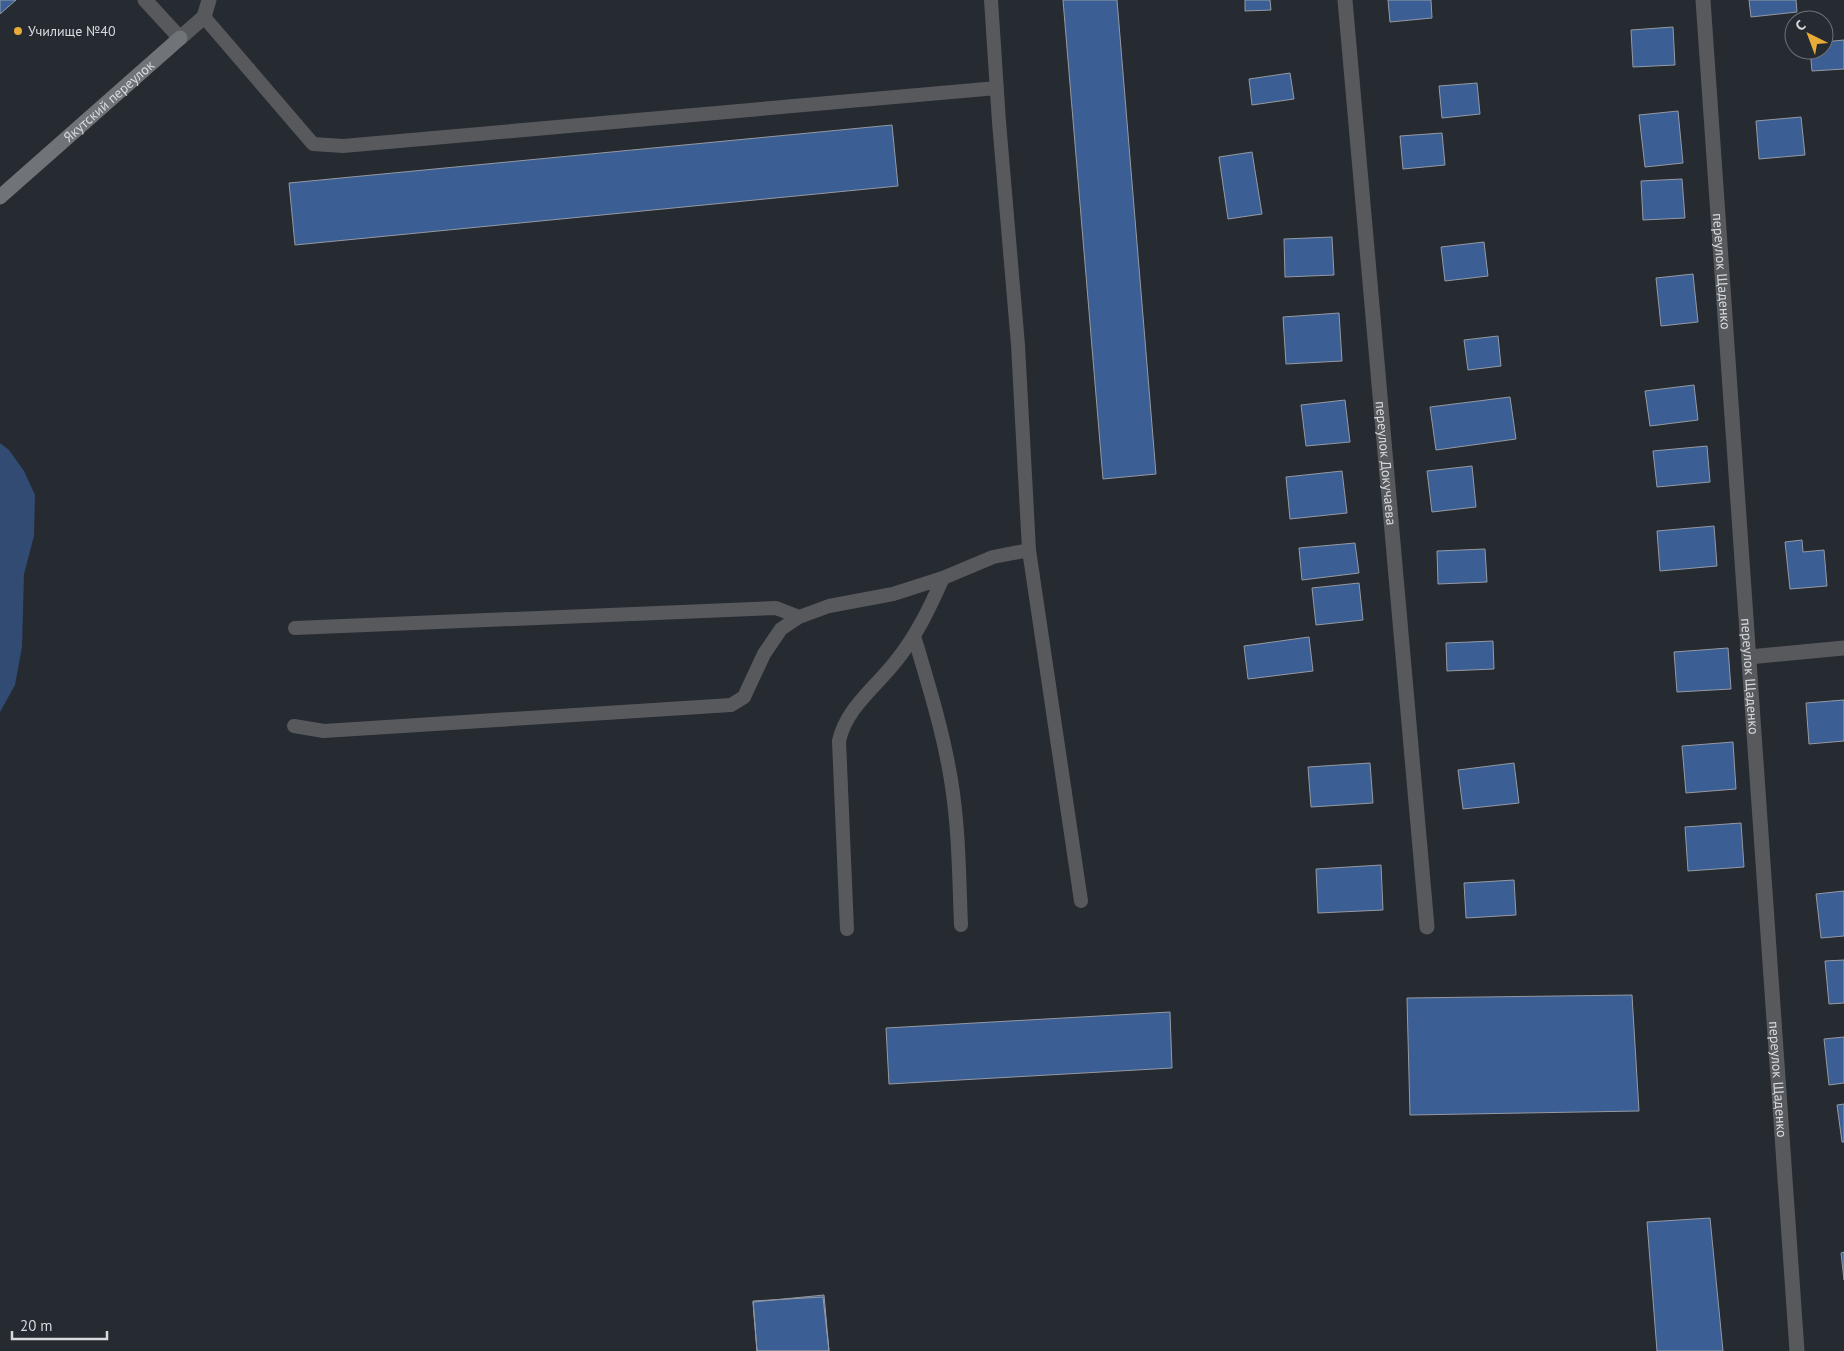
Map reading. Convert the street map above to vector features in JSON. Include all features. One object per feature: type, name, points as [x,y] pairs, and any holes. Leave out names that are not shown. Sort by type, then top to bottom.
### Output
[{"type":"main road","name":"Якутский переулок","points":[[0,197],[180,38]]},
{"type":"street","points":[[145,0],[180,38]]},
{"type":"street","points":[[204,17],[209,0]]},
{"type":"street","name":"переулок Докучаева","points":[[1345,0],[1427,927]]},
{"type":"street","name":"переулок Щаденко","points":[[1703,0],[1797,1351]]},
{"type":"street","name":"Якутский переулок","points":[[180,38],[204,17]]},
{"type":"street","points":[[1749,657],[1844,648]]},
{"type":"lane","points":[[991,0],[1018,345],[1029,550],[1081,901]]},
{"type":"lane","points":[[204,17],[313,144],[343,146],[997,88]]},
{"type":"lane","points":[[294,726],[324,732],[731,705],[744,697],[764,654],[781,629],[799,616],[830,606],[893,594],[943,578],[993,557],[1029,550]]},
{"type":"lane","points":[[848,928],[838,741],[842,726],[862,699],[896,661],[921,627],[943,578]]},
{"type":"lane","points":[[295,628],[776,608],[799,616]]},
{"type":"lane","points":[[914,636],[935,710],[951,780],[957,832],[962,925]]},
{"type":"shaded area","points":[[0,443],[9,450],[24,471],[35,495],[34,536],[24,574],[22,647],[15,685],[0,712]]},
{"type":"building","points":[[0,0],[16,0],[0,14]]},
{"type":"building","points":[[1063,0],[1117,0],[1156,474],[1103,479]]},
{"type":"building","points":[[1245,0],[1270,0],[1271,10],[1245,11]]},
{"type":"building","points":[[1388,0],[1431,0],[1432,18],[1390,22]]},
{"type":"building","points":[[1749,0],[1796,0],[1797,10],[1784,10],[1784,13],[1751,17]]},
{"type":"building","points":[[1673,27],[1675,65],[1633,67],[1631,30]]},
{"type":"building","points":[[1844,40],[1844,69],[1812,71],[1811,60],[1834,60],[1834,41]]},
{"type":"building","points":[[1290,73],[1294,99],[1252,105],[1249,79]]},
{"type":"building","points":[[1477,83],[1480,114],[1442,118],[1439,86]]},
{"type":"building","points":[[1678,111],[1683,163],[1645,167],[1639,115]]},
{"type":"building","points":[[1801,117],[1805,155],[1759,159],[1756,121]]},
{"type":"building","points":[[892,125],[898,186],[295,245],[289,183]]},
{"type":"building","points":[[1442,133],[1445,165],[1403,169],[1400,136]]},
{"type":"building","points":[[1252,152],[1262,214],[1228,219],[1219,157]]},
{"type":"building","points":[[1682,179],[1685,218],[1643,220],[1641,181]]},
{"type":"building","points":[[1332,237],[1334,275],[1285,277],[1284,239]]},
{"type":"building","points":[[1484,242],[1488,276],[1445,281],[1441,247]]},
{"type":"building","points":[[1693,274],[1698,322],[1661,326],[1656,278]]},
{"type":"building","points":[[1339,313],[1342,361],[1286,364],[1283,317]]},
{"type":"building","points":[[1498,336],[1501,366],[1468,370],[1464,340]]},
{"type":"building","points":[[1694,385],[1698,420],[1650,426],[1645,391]]},
{"type":"building","points":[[1510,397],[1516,439],[1436,450],[1430,407]]},
{"type":"building","points":[[1345,400],[1350,442],[1306,446],[1301,405]]},
{"type":"building","points":[[1707,446],[1710,482],[1657,487],[1653,451]]},
{"type":"building","points":[[1472,466],[1476,507],[1432,512],[1427,471]]},
{"type":"building","points":[[1342,471],[1347,513],[1290,519],[1286,477]]},
{"type":"building","points":[[1714,526],[1717,566],[1660,571],[1657,531]]},
{"type":"building","points":[[1802,540],[1803,552],[1824,550],[1827,586],[1790,589],[1785,542]]},
{"type":"building","points":[[1355,543],[1359,573],[1302,580],[1299,548]]},
{"type":"building","points":[[1485,549],[1487,582],[1438,584],[1437,551]]},
{"type":"building","points":[[1359,583],[1363,620],[1316,625],[1312,588]]},
{"type":"building","points":[[1309,637],[1313,671],[1248,679],[1244,646]]},
{"type":"building","points":[[1493,641],[1494,669],[1447,671],[1446,643]]},
{"type":"building","points":[[1728,648],[1731,689],[1677,692],[1674,652]]},
{"type":"building","points":[[1844,700],[1844,741],[1809,744],[1806,703]]},
{"type":"building","points":[[1733,742],[1736,789],[1686,793],[1682,746]]},
{"type":"building","points":[[1370,763],[1373,803],[1311,807],[1308,767]]},
{"type":"building","points":[[1514,763],[1519,803],[1463,809],[1458,770]]},
{"type":"building","points":[[1741,823],[1744,867],[1688,871],[1685,827]]},
{"type":"building","points":[[1381,865],[1383,910],[1318,913],[1316,869]]},
{"type":"building","points":[[1514,880],[1516,915],[1466,918],[1464,883]]},
{"type":"building","points":[[1844,891],[1844,936],[1821,938],[1816,894]]},
{"type":"building","points":[[1844,960],[1844,1003],[1829,1004],[1825,961]]},
{"type":"building","points":[[1632,995],[1639,1111],[1410,1115],[1407,998]]},
{"type":"building","points":[[1170,1012],[1172,1068],[889,1084],[886,1028]]},
{"type":"building","points":[[1844,1037],[1844,1083],[1829,1085],[1824,1039]]},
{"type":"building","points":[[1844,1104],[1844,1142],[1842,1142],[1837,1105]]},
{"type":"building","points":[[1710,1218],[1723,1351],[1657,1351],[1647,1222]]},
{"type":"building","points":[[1844,1252],[1844,1280],[1841,1253]]},
{"type":"building","points":[[824,1295],[829,1351],[757,1351],[753,1302]]},
{"type":"building","points":[[823,1297],[829,1351],[757,1351],[753,1301]]},
{"type":"place","name":"Училище №40","points":[[18,31]]}]
